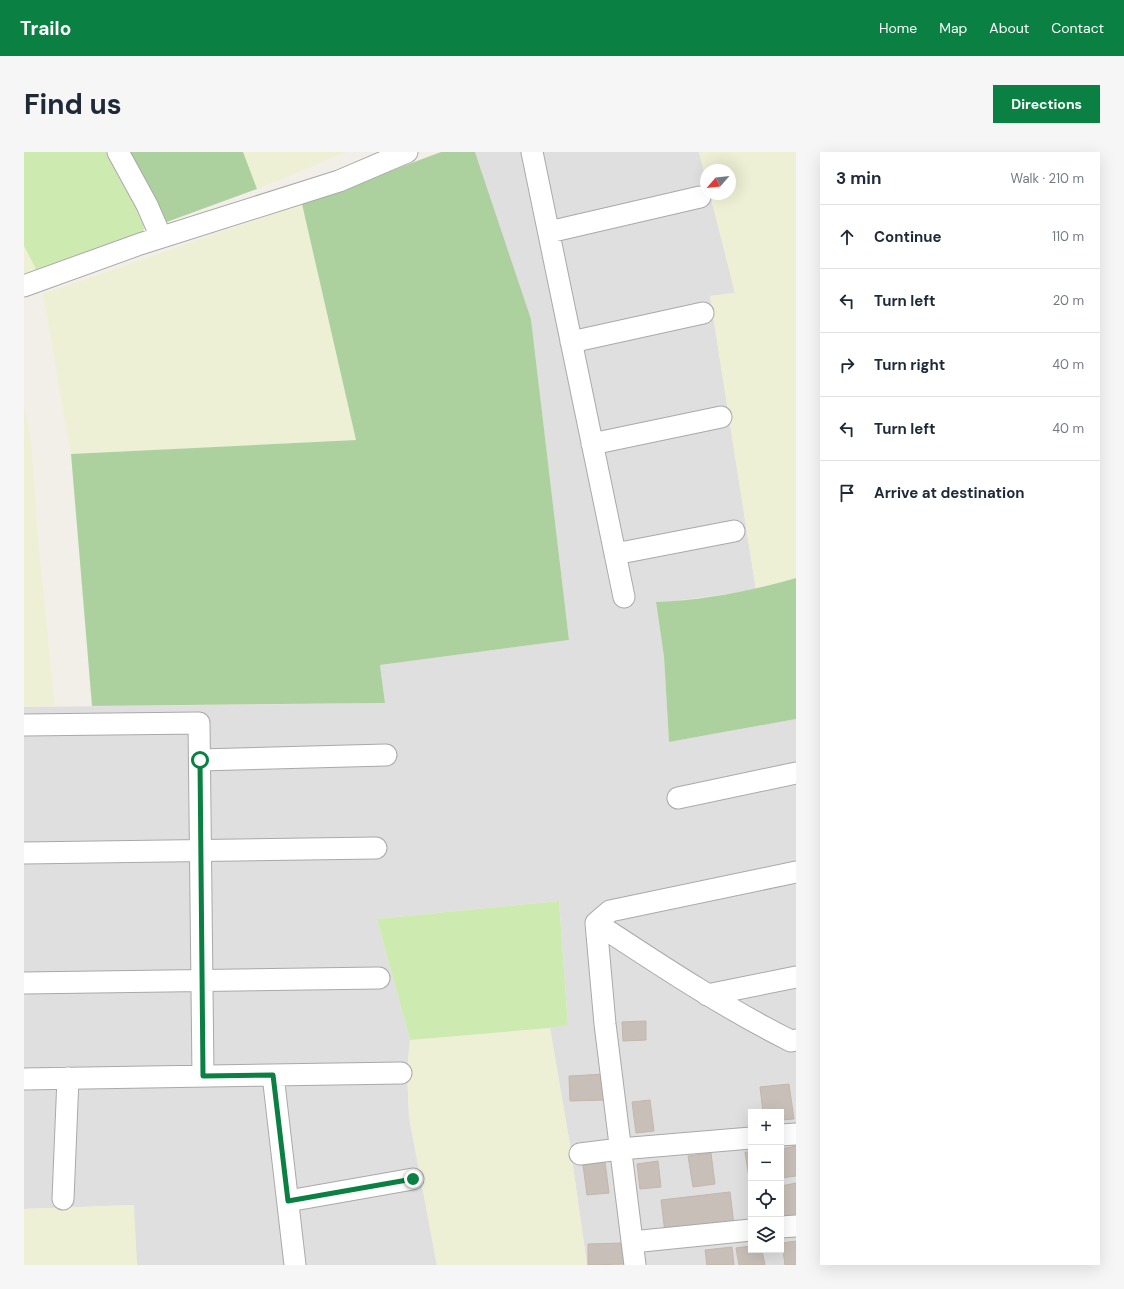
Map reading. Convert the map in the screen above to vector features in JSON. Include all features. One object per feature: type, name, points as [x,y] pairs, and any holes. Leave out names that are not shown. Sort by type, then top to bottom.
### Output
[{"type":"street","points":[[118,152],[147,204],[161,237]]},
{"type":"street","points":[[24,286],[161,237],[339,181],[407,152]]},
{"type":"street","points":[[532,152],[624,597]]},
{"type":"street","points":[[549,232],[700,198]]},
{"type":"street","points":[[571,342],[703,313]]},
{"type":"street","points":[[592,444],[721,417]]},
{"type":"street","points":[[615,554],[734,531]]},
{"type":"street","points":[[24,725],[199,723],[203,1076]]},
{"type":"street","points":[[200,760],[386,755]]},
{"type":"street","points":[[678,798],[795,777]]},
{"type":"street","points":[[24,853],[376,848]]},
{"type":"street","points":[[596,923],[610,912],[796,872]]},
{"type":"street","points":[[596,923],[707,996],[791,1041],[796,1040]]},
{"type":"street","points":[[596,923],[605,1024],[635,1265]]},
{"type":"street","points":[[707,996],[796,977]]},
{"type":"street","points":[[24,983],[202,982],[378,978]]},
{"type":"street","points":[[24,1079],[401,1073]]},
{"type":"street","points":[[273,1075],[295,1265]]},
{"type":"street","points":[[63,1199],[68,1078]]},
{"type":"street","points":[[784,1135],[796,1134]]},
{"type":"street","points":[[580,1154],[620,1149],[748,1138]]},
{"type":"street","points":[[288,1201],[413,1179]]},
{"type":"street","points":[[784,1227],[796,1226]]},
{"type":"street","points":[[632,1242],[748,1230]]},
{"type":"shaded area","points":[[475,152],[699,152],[702,164],[700,164],[700,200],[712,200],[735,293],[710,296],[756,590],[675,601],[656,602],[664,657],[669,742],[796,719],[796,1265],[587,1265],[570,1145],[550,1028],[568,1024],[559,901],[377,919],[410,1040],[407,1071],[409,1117],[437,1265],[137,1265],[133,1205],[24,1209],[24,707],[385,703],[380,665],[569,640],[531,319]]},
{"type":"green space","points":[[24,152],[106,152],[146,224],[141,236],[37,271],[24,246]]},
{"type":"green space","points":[[129,152],[243,152],[257,189],[164,223]]},
{"type":"green space","points":[[243,152],[347,152],[257,189]]},
{"type":"green space","points":[[441,152],[475,152],[531,319],[569,640],[380,665],[385,703],[92,706],[71,454],[356,440],[302,204]]},
{"type":"green space","points":[[699,152],[796,152],[796,578],[756,590],[710,296],[735,293],[712,200],[736,200],[736,164],[702,164]]},
{"type":"green space","points":[[302,204],[356,440],[71,454],[43,294]]},
{"type":"green space","points":[[24,246],[37,271],[24,276]]},
{"type":"green space","points":[[24,405],[31,440],[38,540],[55,706],[24,707]]},
{"type":"green space","points":[[796,578],[796,719],[669,742],[664,657],[656,602],[727,594]]},
{"type":"green space","points":[[559,901],[568,1025],[550,1028],[410,1040],[377,919]]},
{"type":"green space","points":[[550,1028],[570,1145],[587,1265],[437,1265],[409,1117],[407,1071],[410,1040]]},
{"type":"green space","points":[[134,1205],[137,1265],[24,1265],[24,1209]]},
{"type":"building","points":[[646,1021],[646,1040],[623,1041],[622,1022]]},
{"type":"building","points":[[605,1074],[606,1100],[570,1101],[569,1076]]},
{"type":"building","points":[[789,1084],[794,1119],[784,1120],[784,1109],[763,1109],[760,1087]]},
{"type":"building","points":[[650,1100],[654,1131],[636,1133],[632,1102]]},
{"type":"building","points":[[796,1146],[796,1176],[784,1178],[784,1148]]},
{"type":"building","points":[[745,1152],[748,1152],[748,1171]]},
{"type":"building","points":[[711,1153],[715,1184],[693,1187],[688,1156]]},
{"type":"building","points":[[658,1161],[661,1187],[640,1189],[637,1164]]},
{"type":"building","points":[[605,1162],[609,1193],[587,1195],[583,1165]]},
{"type":"building","points":[[796,1183],[796,1216],[784,1218],[784,1185]]},
{"type":"building","points":[[730,1192],[734,1225],[665,1233],[661,1200]]},
{"type":"building","points":[[796,1241],[796,1265],[785,1265],[784,1243]]},
{"type":"building","points":[[624,1243],[624,1264],[588,1265],[588,1244]]},
{"type":"building","points":[[748,1246],[748,1253],[763,1253],[765,1265],[739,1265],[736,1248]]},
{"type":"building","points":[[732,1247],[734,1265],[707,1265],[705,1250]]},
{"type":"route","points":[[200,760],[203,1076],[273,1075],[288,1201],[413,1179]]}]
